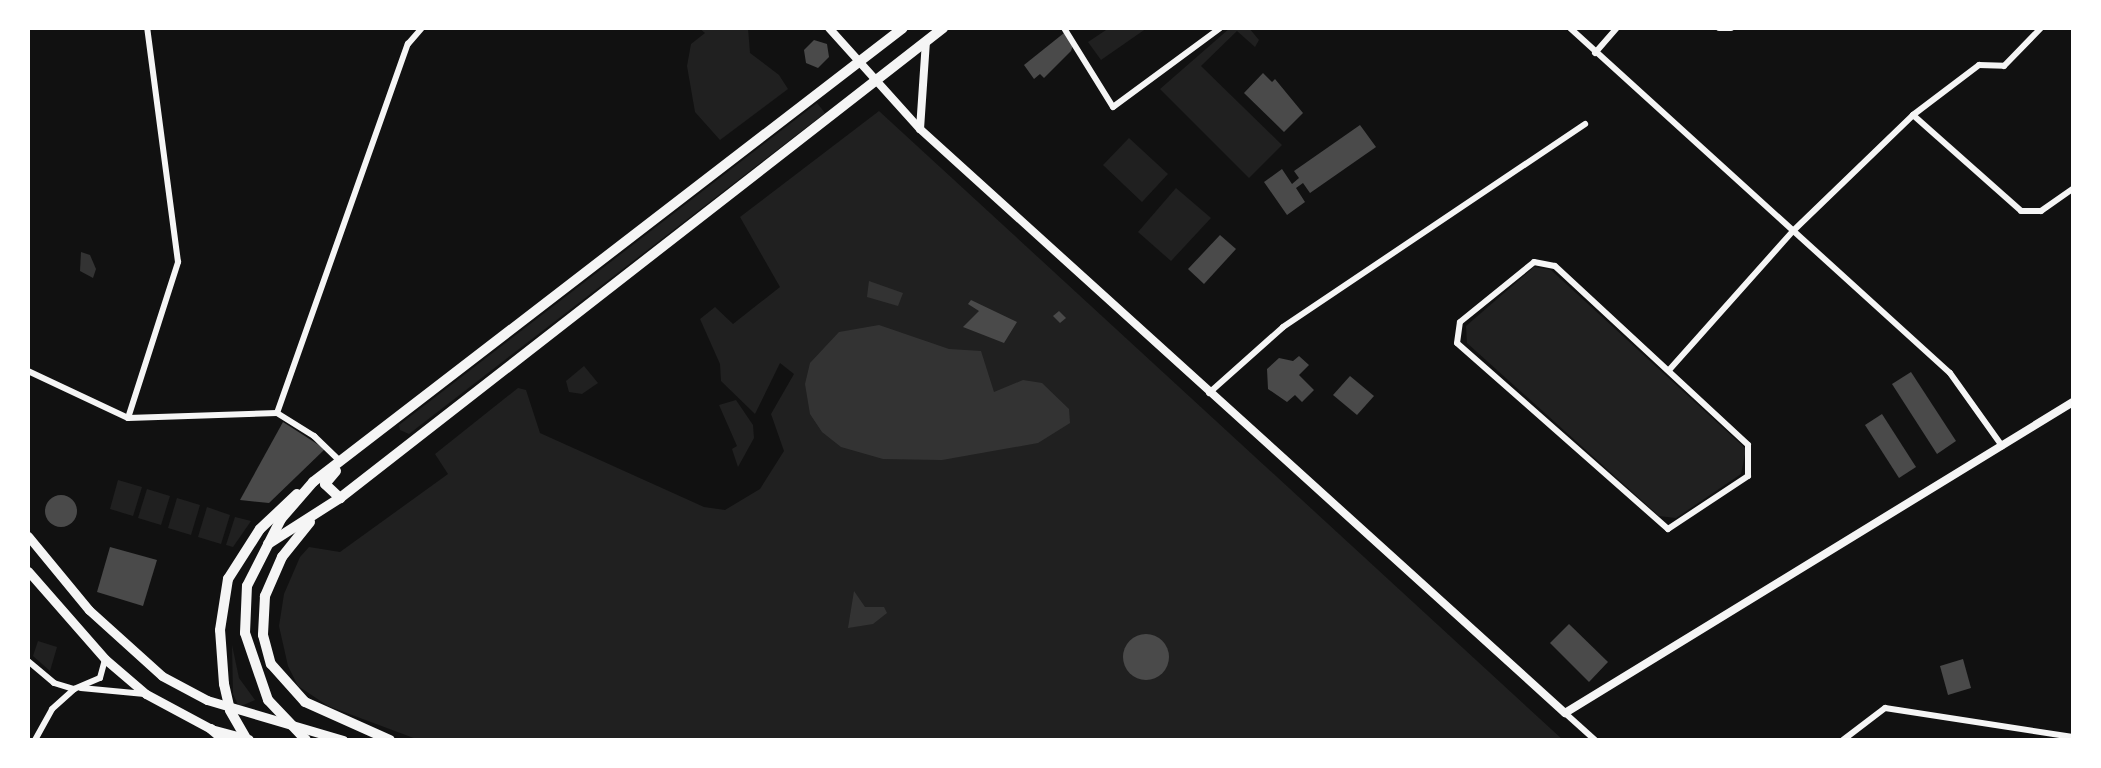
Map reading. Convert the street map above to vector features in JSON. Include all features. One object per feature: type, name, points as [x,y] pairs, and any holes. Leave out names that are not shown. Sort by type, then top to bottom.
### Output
[{"type":"main road","points":[[250,740],[230,710],[224,684],[220,630],[228,579],[267,521],[368,439],[903,28]]},
{"type":"main road","points":[[263,547],[340,498],[943,28]]},
{"type":"main road","points":[[340,498],[328,491],[329,476],[368,439]]},
{"type":"main road","points":[[306,740],[268,700],[245,633],[247,586],[263,547],[313,482]]},
{"type":"main road","points":[[318,513],[271,577],[261,615],[271,664],[305,702],[390,740]]},
{"type":"main road","points":[[28,536],[89,610],[162,676],[207,700],[343,740]]},
{"type":"main road","points":[[28,571],[105,659],[146,694],[211,729],[224,740]]},
{"type":"main road","points":[[211,729],[250,740]]},
{"type":"street","points":[[128,418],[178,262],[147,28]]},
{"type":"street","points":[[277,413],[408,44],[422,28]]},
{"type":"street","points":[[829,28],[874,83],[920,129],[1595,740]]},
{"type":"street","points":[[1064,28],[1113,107],[1220,28]]},
{"type":"street","points":[[1570,28],[1950,373],[2002,446]]},
{"type":"street","points":[[1595,53],[1617,28]]},
{"type":"street","points":[[1719,28],[1731,28]]},
{"type":"street","points":[[1670,369],[1793,231],[1913,115],[1979,65],[2004,66],[2041,28]]},
{"type":"street","points":[[920,129],[926,41]]},
{"type":"street","points":[[1913,115],[2021,211],[2041,211],[2073,189]]},
{"type":"street","points":[[1209,393],[1283,327],[1585,124]]},
{"type":"street","points":[[1534,262],[1555,266],[1670,369],[1748,445],[1750,454],[1748,476],[1668,529],[1457,343],[1460,322],[1534,262]]},
{"type":"street","points":[[28,371],[128,418],[277,413],[314,436],[340,461]]},
{"type":"street","points":[[1565,713],[2073,402]]},
{"type":"street","points":[[35,740],[52,709],[77,688],[100,678],[105,659]]},
{"type":"street","points":[[28,661],[54,683],[146,694]]},
{"type":"street","points":[[1843,740],[1885,708],[2073,737]]},
{"type":"shaded area","points":[[699,28],[748,28],[750,53],[779,75],[788,89],[720,140],[695,112],[687,66],[691,44],[705,33]]},
{"type":"shaded area","points":[[1109,28],[1147,28],[1101,60],[1088,42]]},
{"type":"shaded area","points":[[1230,28],[1249,28],[1259,40],[1255,47],[1237,31],[1201,66],[1282,145],[1249,178],[1160,89]]},
{"type":"shaded area","points":[[817,103],[825,113],[409,434],[400,430],[399,425]]},
{"type":"shaded area","points":[[879,111],[1563,740],[419,740],[328,706],[298,686],[288,666],[279,626],[284,594],[300,557],[309,547],[340,552],[448,474],[435,454],[518,388],[526,390],[540,433],[704,507],[725,510],[760,489],[784,451],[771,414],[794,374],[780,363],[755,414],[721,381],[720,364],[700,319],[715,307],[733,324],[780,287],[740,217]]},
{"type":"shaded area","points":[[1129,138],[1168,174],[1142,202],[1103,165]]},
{"type":"shaded area","points":[[1176,188],[1211,218],[1171,261],[1138,232]]},
{"type":"shaded area","points":[[81,252],[90,255],[96,269],[93,278],[80,271]]},
{"type":"shaded area","points":[[1534,267],[1551,270],[1746,449],[1741,474],[1676,518],[1659,516],[1467,343],[1466,326]]},
{"type":"shaded area","points":[[869,281],[903,293],[898,306],[867,297]]},
{"type":"shaded area","points":[[879,325],[949,349],[981,351],[994,392],[1023,380],[1042,383],[1069,409],[1070,423],[1038,443],[942,460],[883,459],[841,447],[822,432],[810,414],[805,384],[810,363],[839,332]]},
{"type":"shaded area","points":[[584,366],[598,383],[582,394],[569,392],[566,381]]},
{"type":"shaded area","points":[[736,400],[753,425],[754,438],[738,467],[732,449],[737,446],[719,405]]},
{"type":"shaded area","points":[[118,480],[142,487],[133,516],[110,509]]},
{"type":"shaded area","points":[[147,489],[170,496],[161,525],[138,518]]},
{"type":"shaded area","points":[[177,498],[200,505],[191,535],[168,528]]},
{"type":"shaded area","points":[[207,507],[230,515],[221,544],[198,537]]},
{"type":"shaded area","points":[[235,517],[251,521],[233,547],[226,545]]},
{"type":"shaded area","points":[[854,591],[865,607],[884,607],[887,613],[873,624],[848,628]]},
{"type":"shaded area","points":[[38,641],[57,647],[50,671],[33,656]]},
{"type":"shaded area","points":[[232,645],[239,678],[255,700],[239,707],[233,694]]},
{"type":"building","points":[[1064,33],[1073,45],[1071,51],[1044,78],[1040,74],[1034,79],[1024,65]]},
{"type":"building","points":[[814,40],[827,44],[829,57],[818,68],[806,63],[804,50]]},
{"type":"building","points":[[1263,73],[1272,82],[1275,79],[1303,113],[1284,132],[1244,93]]},
{"type":"building","points":[[1360,125],[1376,147],[1310,193],[1303,183],[1296,188],[1305,202],[1287,215],[1264,182],[1282,169],[1292,184],[1299,178],[1294,171]]},
{"type":"building","points":[[1220,235],[1236,249],[1204,284],[1188,269]]},
{"type":"building","points":[[971,300],[1017,322],[1004,343],[963,327],[979,311],[968,304]]},
{"type":"building","points":[[1059,311],[1066,318],[1060,323],[1053,316]]},
{"type":"building","points":[[1299,356],[1309,365],[1299,375],[1314,390],[1302,402],[1295,395],[1287,402],[1268,389],[1267,369],[1279,358],[1293,361]]},
{"type":"building","points":[[1911,372],[1956,441],[1937,454],[1892,384]]},
{"type":"building","points":[[1350,376],[1374,396],[1357,415],[1333,395]]},
{"type":"building","points":[[1882,414],[1916,467],[1899,478],[1865,425]]},
{"type":"building","points":[[283,422],[325,449],[269,503],[240,500]]},
{"type":"building","points":[[61,495],[73,499],[77,511],[73,523],[61,527],[49,523],[45,511],[49,499]]},
{"type":"building","points":[[110,547],[157,560],[143,606],[97,592]]},
{"type":"building","points":[[1569,624],[1608,662],[1589,682],[1550,643]]},
{"type":"building","points":[[1146,634],[1163,640],[1169,657],[1163,674],[1146,680],[1129,674],[1123,657],[1129,640]]},
{"type":"building","points":[[1963,659],[1971,688],[1948,695],[1940,666]]}]
